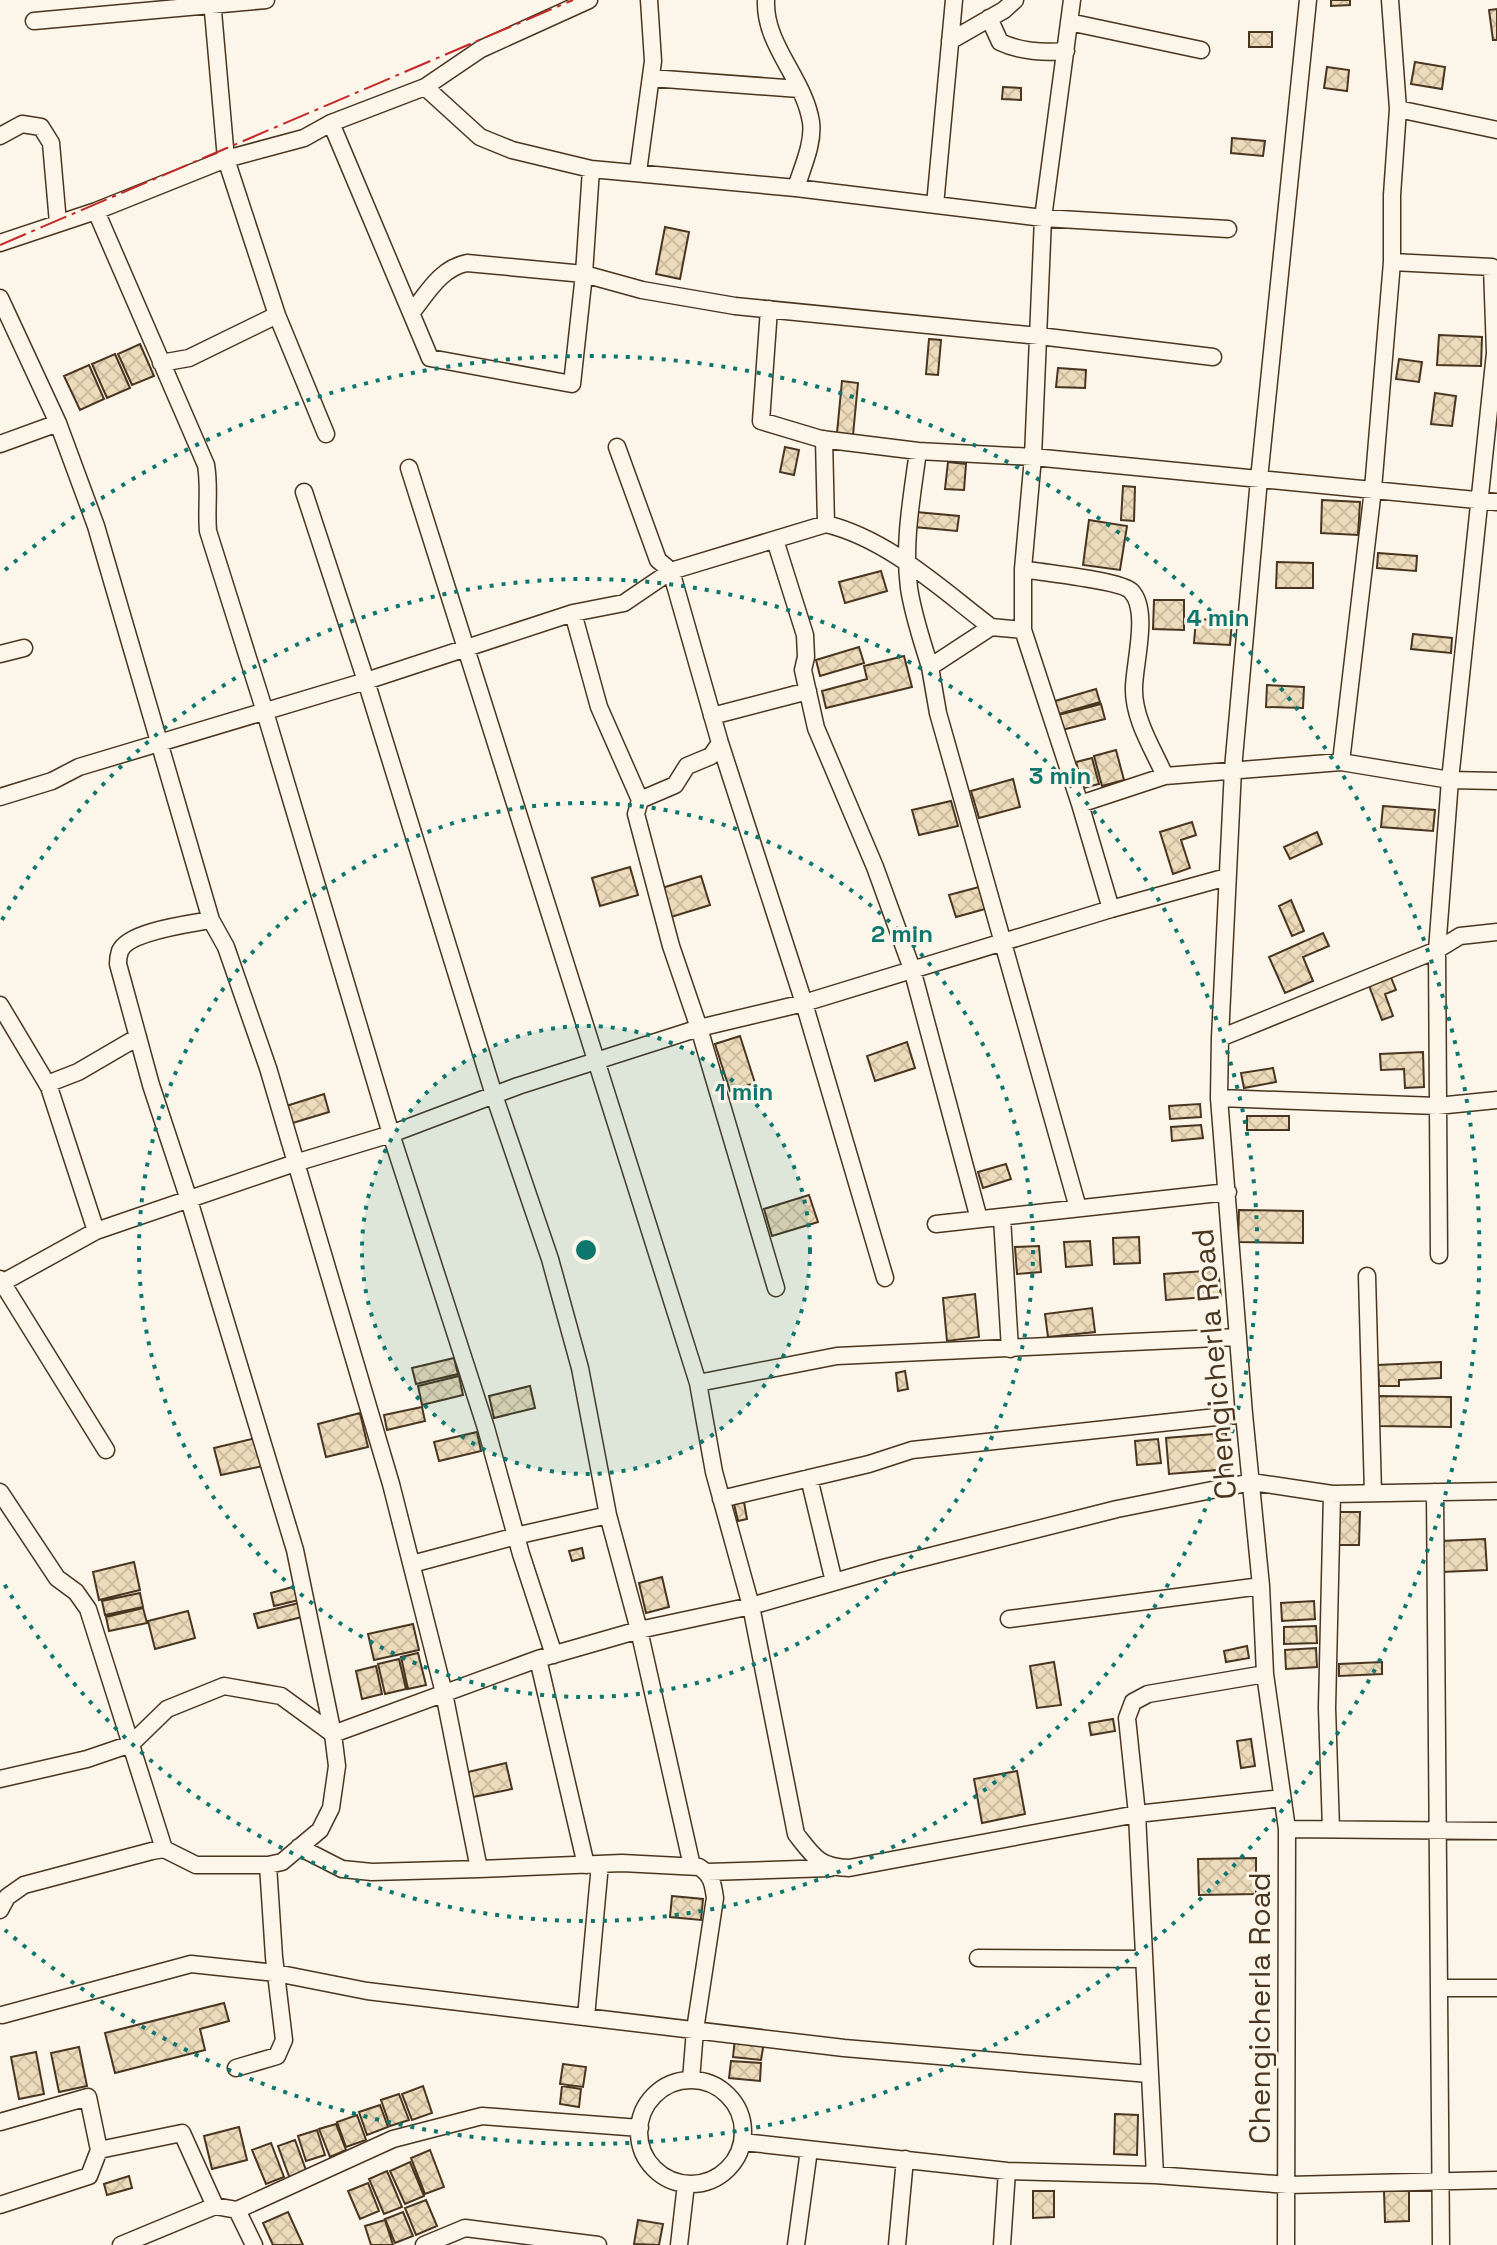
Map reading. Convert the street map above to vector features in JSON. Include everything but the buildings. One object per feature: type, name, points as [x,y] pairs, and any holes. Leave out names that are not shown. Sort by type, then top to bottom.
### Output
[{"type":"street","points":[[34,21],[266,0]]},
{"type":"street","points":[[0,243],[96,211],[226,159],[304,138],[331,123],[425,87],[481,49],[589,0]]},
{"type":"street","points":[[638,172],[653,61],[649,0]]},
{"type":"street","points":[[766,0],[765,14],[774,41],[799,89],[811,121],[811,140],[796,188]]},
{"type":"street","points":[[935,205],[954,0]]},
{"type":"street","points":[[950,41],[1015,0]]},
{"type":"street","points":[[1072,0],[1043,218],[1033,457],[1023,569],[1023,630],[1111,909]]},
{"type":"street","name":"Chengicherla Road","points":[[1286,2245],[1287,1829],[1265,1674],[1261,1586],[1219,1098],[1233,769],[1308,0]]},
{"type":"street","points":[[1341,762],[1373,489],[1392,262],[1392,195],[1398,109],[1390,0]]},
{"type":"street","points":[[212,3],[226,159],[277,315],[326,434]]},
{"type":"street","points":[[989,18],[1000,42],[1015,49],[1066,51]]},
{"type":"street","points":[[1069,22],[1201,50]]},
{"type":"street","points":[[651,78],[799,89]]},
{"type":"street","points":[[425,87],[480,137],[512,150],[591,169],[796,188],[1043,218],[1228,229]]},
{"type":"street","points":[[1398,109],[1497,130]]},
{"type":"street","points":[[331,123],[430,358],[572,384],[591,169]]},
{"type":"street","points":[[0,136],[22,124],[41,127],[51,143],[58,223]]},
{"type":"street","points":[[96,211],[206,465],[210,487],[206,509],[208,531],[391,1134],[486,1428],[516,1536],[593,1865],[586,2017]]},
{"type":"street","points":[[1392,262],[1494,264],[1491,295],[1495,353],[1450,780],[1437,950],[1439,1255]]},
{"type":"street","points":[[412,312],[445,272],[454,265],[467,263],[584,274],[668,295],[769,309],[1213,357]]},
{"type":"street","points":[[0,298],[58,423],[96,526],[211,920],[226,947],[268,1068],[391,1484],[444,1693],[479,1869]]},
{"type":"street","points":[[769,309],[761,421],[824,439],[918,451],[1033,457],[1497,502]]},
{"type":"street","points":[[161,363],[189,358],[277,315]]},
{"type":"street","points":[[0,444],[58,423]]},
{"type":"street","points":[[824,439],[826,524]]},
{"type":"street","points":[[617,447],[658,560],[671,571],[720,743],[804,1003],[885,1278]]},
{"type":"street","points":[[918,451],[907,530],[907,564],[914,613],[930,667],[938,713],[1078,1208]]},
{"type":"street","points":[[409,468],[698,1383],[721,1499],[751,1606],[796,1834],[812,1855],[830,1868]]},
{"type":"street","points":[[304,492],[494,1095],[550,1259],[580,1368],[608,1515],[700,1869],[712,1879],[715,1898],[695,2030],[691,2080]]},
{"type":"street","points":[[0,797],[52,781],[79,767],[366,681],[573,613],[624,603],[671,571],[826,524],[851,530],[907,564],[991,627],[1023,630]]},
{"type":"street","points":[[775,540],[805,635],[803,670],[816,728],[875,867],[912,969],[979,1219]]},
{"type":"street","points":[[1023,569],[1117,583],[1132,591],[1139,604],[1140,625],[1135,707],[1165,776]]},
{"type":"street","points":[[573,613],[599,707],[640,800],[636,814],[653,884],[776,1288]]},
{"type":"street","points":[[930,667],[991,627]]},
{"type":"street","points":[[0,654],[24,648]]},
{"type":"street","points":[[712,716],[808,691]]},
{"type":"street","points":[[640,800],[675,785],[687,766],[711,756],[720,743]]},
{"type":"street","points":[[1080,804],[1165,776],[1341,762],[1450,780],[1497,781]]},
{"type":"street","points":[[106,1450],[1,1282],[96,1231],[699,1028],[804,1003],[1004,940],[1227,877]]},
{"type":"street","points":[[0,1910],[7,1897],[24,1885],[164,1849],[196,1865],[268,1865],[282,1862],[320,1830],[331,1808],[337,1766],[333,1734],[295,1550],[159,1111],[118,964],[119,952],[125,944],[161,929],[211,920]]},
{"type":"street","points":[[1220,1038],[1437,950],[1460,936],[1497,932]]},
{"type":"street","points":[[3,1013],[47,1084],[96,1231]]},
{"type":"street","points":[[47,1084],[78,1072],[138,1037]]},
{"type":"street","points":[[1219,1098],[1437,1106],[1497,1100]]},
{"type":"street","points":[[936,1224],[1228,1192]]},
{"type":"street","points":[[1002,1218],[1010,1349]]},
{"type":"street","points":[[1367,1276],[1373,1493]]},
{"type":"street","points":[[698,1383],[837,1356],[1238,1337]]},
{"type":"street","points":[[721,1499],[912,1450],[1244,1414]]},
{"type":"street","points":[[809,1478],[834,1582]]},
{"type":"street","points":[[333,1734],[546,1657],[639,1630],[751,1606],[1117,1509],[1252,1482],[1332,1494],[1497,1491]]},
{"type":"street","points":[[0,1492],[57,1578],[76,1592],[88,1609],[164,1849]]},
{"type":"street","points":[[1435,1492],[1441,2245]]},
{"type":"street","points":[[1331,1829],[1327,1694],[1332,1494]]},
{"type":"street","points":[[412,1564],[608,1515]]},
{"type":"street","points":[[1009,1619],[1261,1586]]},
{"type":"street","points":[[1155,2175],[1137,1814],[1127,1718],[1133,1702],[1148,1694],[1265,1674]]},
{"type":"street","points":[[0,1779],[87,1759],[131,1744],[167,1709],[224,1686],[281,1696],[333,1734]]},
{"type":"street","points":[[299,1847],[342,1869],[372,1872],[631,1863],[700,1869],[849,1868],[1137,1814],[1282,1798]]},
{"type":"street","points":[[1287,1829],[1497,1831]]},
{"type":"street","points":[[236,2068],[277,2056],[284,2040],[268,1865]]},
{"type":"street","points":[[978,1958],[1144,1959]]},
{"type":"street","points":[[0,1998],[1,2016],[191,1964],[276,1973],[367,1991],[844,2048],[1149,2074]]},
{"type":"street","points":[[1440,1988],[1497,1988]]},
{"type":"street","points":[[691,2080],[707,2082],[732,2099],[743,2127],[743,2142],[738,2157],[717,2178],[686,2184],[673,2182],[650,2164],[642,2151],[640,2128],[645,2108],[664,2087],[691,2080]]},
{"type":"street","points":[[0,2122],[88,2097],[99,2150],[89,2176],[0,2205]]},
{"type":"street","points":[[121,2245],[215,2206],[237,2210],[393,2139],[482,2116],[640,2128]]},
{"type":"street","points":[[99,2150],[182,2133],[215,2206]]},
{"type":"street","points":[[743,2142],[1007,2171],[1155,2175],[1288,2185],[1441,2184],[1497,2180]]},
{"type":"street","points":[[796,2245],[809,2150]]},
{"type":"street","points":[[897,2245],[905,2159]]},
{"type":"street","points":[[1002,2245],[1007,2171]]},
{"type":"street","points":[[679,2245],[686,2184]]},
{"type":"street","points":[[237,2210],[254,2245]]},
{"type":"street","points":[[424,2245],[465,2228],[598,2245]]},
{"type":"power","points":[[0,245],[573,0]]}]
